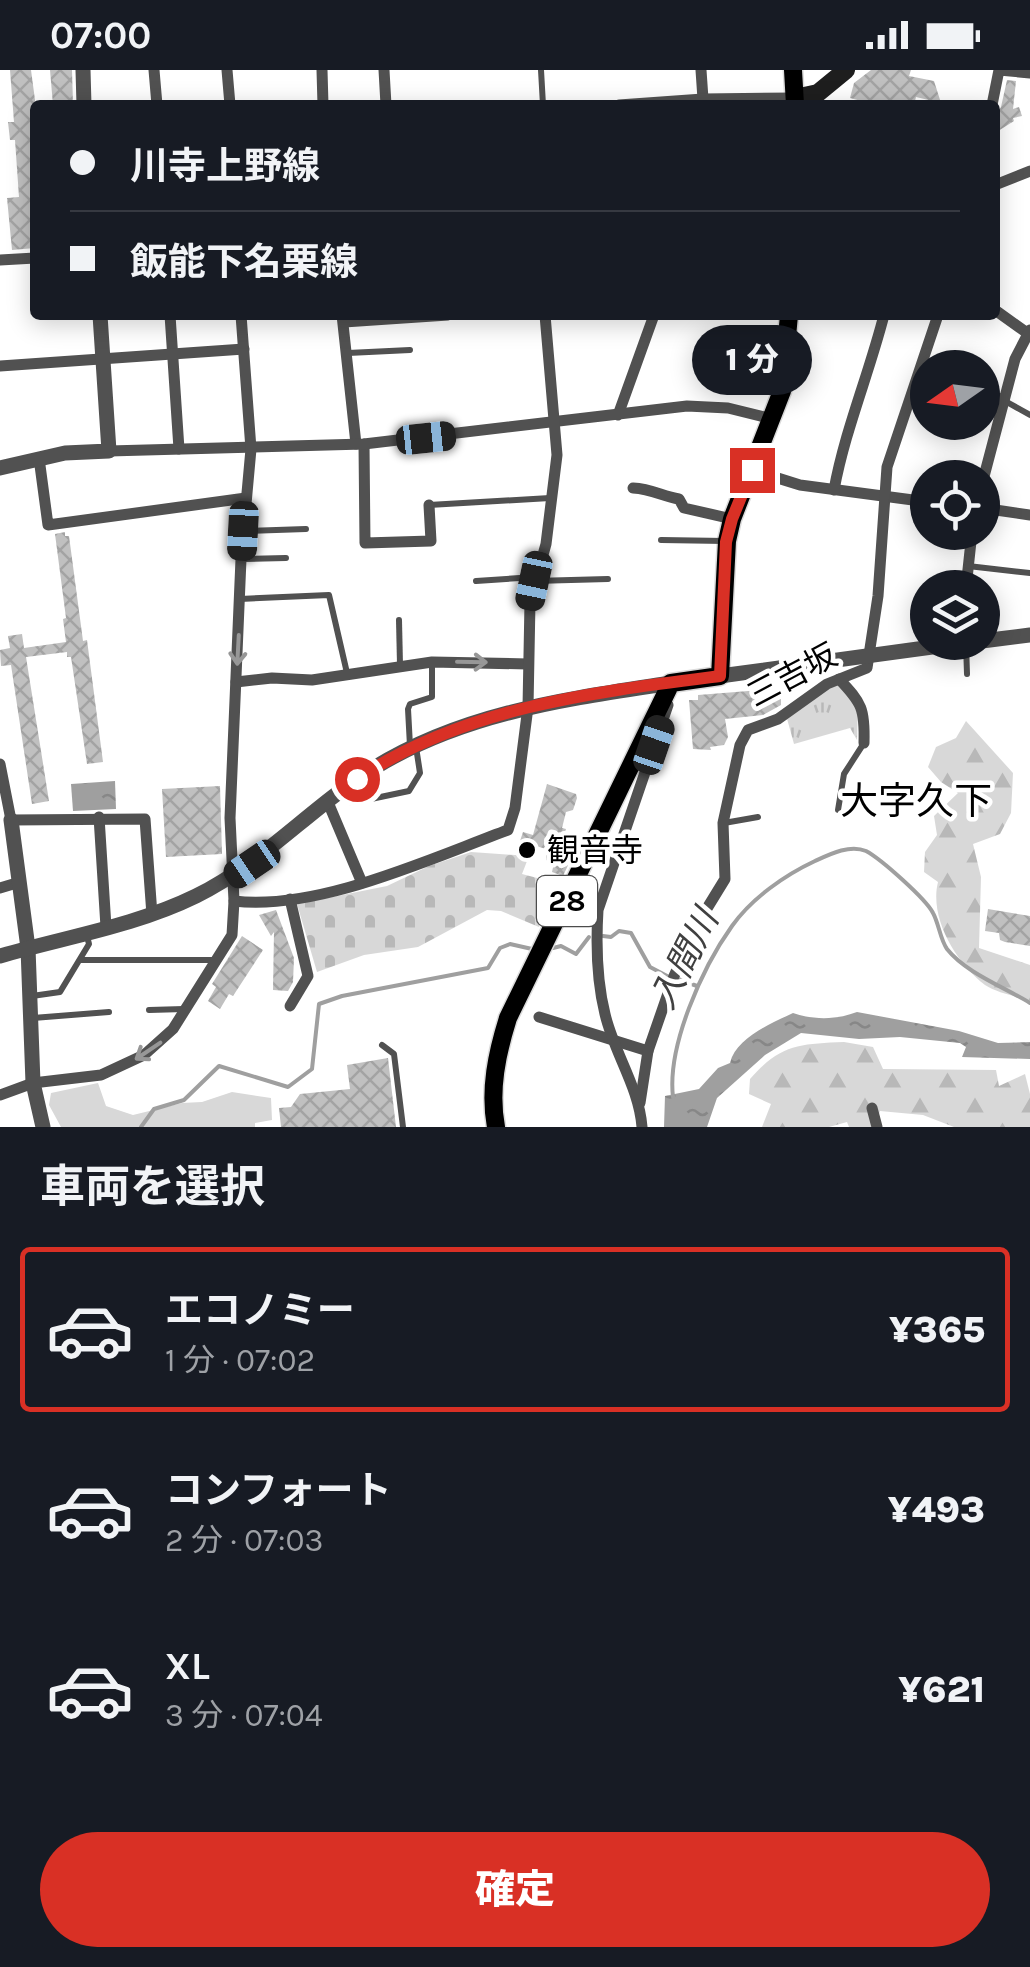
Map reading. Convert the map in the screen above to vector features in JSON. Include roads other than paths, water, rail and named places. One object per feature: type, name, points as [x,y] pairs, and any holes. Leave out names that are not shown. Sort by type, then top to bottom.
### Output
[{"type":"main road","points":[[793,70],[795,100]]},
{"type":"main road","points":[[800,100],[818,93],[846,70]]},
{"type":"main road","points":[[674,682],[720,676],[726,542],[773,419],[786,366],[789,320]]},
{"type":"main road","name":"28","points":[[496,1127],[496,1072],[508,1018],[674,682]]},
{"type":"street","points":[[83,70],[84,100]]},
{"type":"street","points":[[154,70],[156,100]]},
{"type":"street","points":[[227,70],[230,100]]},
{"type":"street","points":[[322,70],[323,100]]},
{"type":"street","points":[[384,70],[386,100]]},
{"type":"street","points":[[699,100],[702,70]]},
{"type":"street","points":[[992,100],[999,70],[1030,74]]},
{"type":"street","points":[[1000,182],[1030,171]]},
{"type":"street","points":[[0,260],[30,258]]},
{"type":"street","points":[[988,460],[1014,359],[1029,333],[1000,313]]},
{"type":"street","points":[[100,320],[109,451]]},
{"type":"street","points":[[170,320],[179,448]]},
{"type":"street","points":[[234,927],[230,818],[241,560],[251,448],[242,320]]},
{"type":"street","points":[[343,320],[360,444],[365,543],[431,541],[429,505]]},
{"type":"street","points":[[234,902],[258,904],[290,899],[385,878],[508,830],[528,707],[528,614],[546,544],[556,455],[546,320]]},
{"type":"street","points":[[618,415],[653,320]]},
{"type":"street","points":[[834,490],[842,446],[883,320]]},
{"type":"street","points":[[929,350],[937,320]]},
{"type":"street","points":[[0,366],[244,349]]},
{"type":"street","points":[[1000,399],[1004,400]]},
{"type":"street","points":[[869,656],[878,596],[887,466],[910,405]]},
{"type":"street","points":[[0,468],[39,458],[109,451],[360,444],[687,406],[728,408],[773,419]]},
{"type":"street","points":[[39,458],[48,525],[246,498]]},
{"type":"street","points":[[752,470],[800,485],[910,500]]},
{"type":"street","points":[[633,488],[655,490],[665,497],[679,499],[684,508],[732,519]]},
{"type":"street","points":[[1000,511],[1030,515]]},
{"type":"street","points":[[966,570],[969,550]]},
{"type":"street","points":[[1000,638],[1030,634]]},
{"type":"street","points":[[720,676],[910,651]]},
{"type":"street","name":"三吉坂","points":[[723,823],[740,745],[748,730],[778,719],[817,690],[867,668],[869,656]]},
{"type":"street","points":[[236,682],[272,678],[312,680],[432,662],[528,664]]},
{"type":"street","points":[[839,679],[861,702],[864,743]]},
{"type":"street","points":[[0,956],[152,915],[232,878],[333,796],[413,746],[474,722],[528,707],[674,682],[598,910],[604,1008],[640,1107]]},
{"type":"street","points":[[0,764],[28,948],[33,1083],[43,1127]]},
{"type":"street","points":[[333,796],[362,883]]},
{"type":"street","points":[[100,817],[106,927]]},
{"type":"street","points":[[11,820],[144,819],[152,915]]},
{"type":"street","points":[[642,1127],[640,1107],[648,1051],[673,979],[698,924],[725,879],[723,823]]},
{"type":"street","points":[[0,888],[20,882]]},
{"type":"street","points":[[290,899],[308,976],[290,1006]]},
{"type":"street","points":[[0,1095],[33,1083],[101,1075],[159,1044],[186,1009],[234,927],[258,904]]},
{"type":"street","points":[[540,1017],[648,1051]]},
{"type":"street","points":[[872,1108],[877,1127]]},
{"type":"lane","points":[[541,70],[543,100]]},
{"type":"lane","points":[[348,353],[410,350]]},
{"type":"lane","points":[[1004,400],[1030,416]]},
{"type":"lane","points":[[429,505],[550,498]]},
{"type":"lane","points":[[243,531],[306,529]]},
{"type":"lane","points":[[662,540],[726,542]]},
{"type":"lane","points":[[241,560],[286,558]]},
{"type":"lane","points":[[966,566],[1030,573]]},
{"type":"lane","points":[[476,581],[608,579]]},
{"type":"lane","points":[[240,599],[328,595],[347,673]]},
{"type":"lane","points":[[399,620],[400,665]]},
{"type":"lane","points":[[966,674],[967,660]]},
{"type":"lane","points":[[333,796],[352,803],[410,791],[420,773],[408,709],[410,704],[432,697],[432,662]]},
{"type":"lane","points":[[838,810],[844,774],[864,743]]},
{"type":"lane","points":[[723,823],[758,817]]},
{"type":"lane","points":[[31,996],[60,992],[89,944],[86,932]]},
{"type":"lane","points":[[81,960],[215,960]]},
{"type":"lane","points":[[149,1010],[186,1009]]},
{"type":"lane","points":[[32,1018],[108,1012]]},
{"type":"lane","points":[[382,1045],[394,1054],[402,1127]]},
{"type":"water","points":[[115,781],[116,809],[73,811],[71,784]]},
{"type":"water","name":"入間川","points":[[857,1012],[959,1031],[998,1043],[1030,1042],[1030,1059],[962,1057],[966,1047],[960,1043],[801,1033],[765,1055],[717,1098],[707,1127],[664,1127],[665,1096],[699,1089],[718,1068],[730,1063],[739,1046],[765,1027],[793,1013],[825,1018]]},
{"type":"waterway","name":"入間川","points":[[673,1097],[675,1055],[689,1008],[709,963],[732,926],[781,880],[840,851],[860,849],[882,862],[929,907],[945,945],[955,958],[1030,1003]]},
{"type":"waterway","points":[[603,936],[611,937],[619,931],[631,933],[650,967],[669,977]]},
{"type":"waterway","points":[[553,948],[561,946],[576,954],[589,937]]},
{"type":"waterway","points":[[141,1127],[154,1109],[184,1100],[219,1066],[288,1087],[312,1069],[319,1004],[342,996],[488,968],[500,948],[510,944],[532,949]]},
{"type":"waterway","points":[[678,979],[697,986]]},
{"type":"place","name":"観音寺","points":[[527,850]]},
{"type":"district","name":"大字久下","points":[[916,801]]}]
